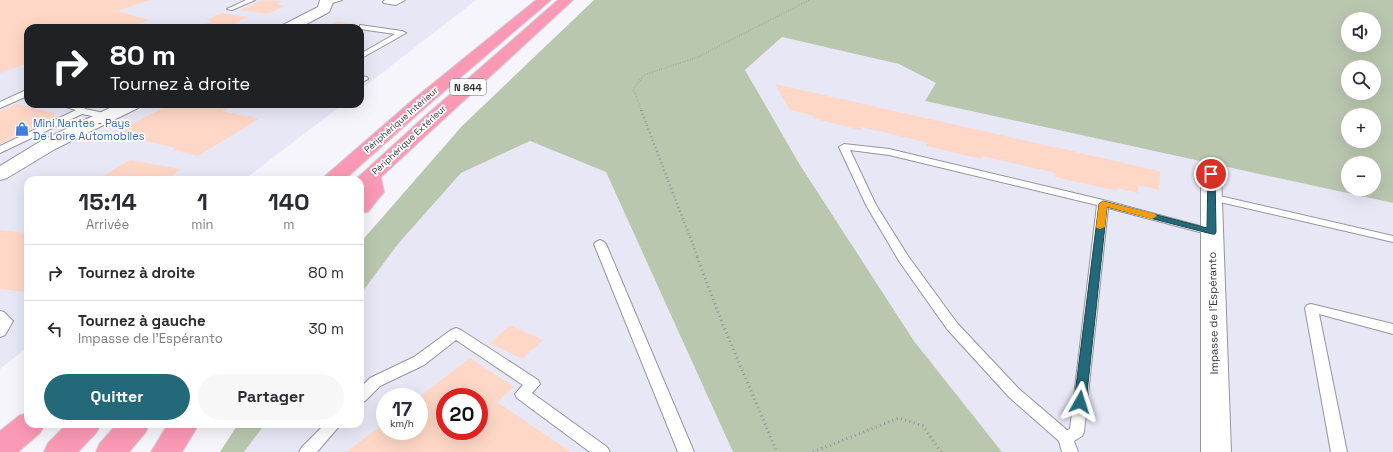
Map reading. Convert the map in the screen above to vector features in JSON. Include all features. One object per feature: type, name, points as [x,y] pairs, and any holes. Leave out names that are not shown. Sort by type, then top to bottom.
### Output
[{"type":"highway","name":"Périphérique Intérieur","points":[[337,176],[421,102],[544,0]]},
{"type":"highway","name":"Périphérique Extérieur","points":[[366,181],[566,0]]},
{"type":"highway","points":[[364,203],[374,192],[366,181]]},
{"type":"highway","points":[[0,449],[25,428]]},
{"type":"highway","points":[[59,452],[82,428]]},
{"type":"highway","points":[[111,452],[132,428]]},
{"type":"highway","points":[[166,452],[181,428]]},
{"type":"street","points":[[296,24],[324,9],[331,1]]},
{"type":"street","points":[[0,174],[48,145],[123,108]]},
{"type":"street","name":"Impasse de l'Espéranto","points":[[1211,185],[1216,452]]},
{"type":"lane","points":[[230,9],[252,0]]},
{"type":"lane","points":[[389,0],[386,2],[396,3],[402,0]]},
{"type":"lane","points":[[364,27],[402,34],[364,55]]},
{"type":"lane","points":[[0,105],[24,94]]},
{"type":"lane","points":[[0,150],[80,111],[106,116]]},
{"type":"lane","points":[[1103,204],[1077,432],[1068,445],[1014,394],[952,326],[903,258],[871,205],[844,147],[890,152],[1103,204],[1212,232]]},
{"type":"lane","points":[[1211,185],[1393,239]]},
{"type":"lane","points":[[600,244],[686,452]]},
{"type":"lane","points":[[1339,452],[1311,308],[1393,329]]},
{"type":"lane","points":[[0,315],[7,321],[0,332]]},
{"type":"lane","points":[[364,393],[375,382],[419,361],[456,333],[533,384],[522,394],[602,452]]},
{"type":"lane","points":[[307,452],[330,428]]},
{"type":"path","points":[[777,452],[723,325],[633,90],[644,75],[698,57],[809,0]]},
{"type":"path","points":[[813,452],[900,418],[923,426],[941,452]]},
{"type":"shaded area","points":[[0,0],[476,0],[364,87],[364,24],[24,24],[24,108],[338,108],[249,176],[24,176],[24,350],[0,369]]},
{"type":"shaded area","points":[[782,36],[899,64],[937,83],[926,101],[1341,192],[1341,196],[1361,196],[1393,203],[1393,452],[1002,452],[914,341],[800,165],[745,70]]},
{"type":"shaded area","points":[[530,141],[606,172],[733,452],[244,452],[262,428],[364,428],[364,290],[398,244],[461,173]]},
{"type":"green space","points":[[594,0],[1393,0],[1393,203],[1361,196],[1381,196],[1381,156],[1341,156],[1341,192],[925,101],[936,83],[899,64],[782,37],[745,70],[800,165],[914,341],[1002,452],[733,452],[606,172],[530,141],[461,173],[398,244],[364,290],[364,238],[462,126]]},
{"type":"green space","points":[[235,428],[262,428],[244,452],[220,452]]},
{"type":"building","points":[[0,0],[150,0],[118,11],[149,20],[138,24],[24,24],[24,64],[0,73]]},
{"type":"building","points":[[263,0],[282,1],[277,4],[285,6],[267,14],[240,10]]},
{"type":"building","points":[[222,13],[247,17],[234,24],[206,24],[212,21],[206,20]]},
{"type":"building","points":[[338,21],[354,24],[332,24]]},
{"type":"building","points":[[775,84],[1160,171],[1159,190],[1138,185],[1138,193],[1117,188],[1117,191],[1055,177],[1056,173],[982,156],[981,159],[926,146],[928,143],[862,127],[860,130],[812,118],[814,116],[790,110]]},
{"type":"building","points":[[16,104],[24,106],[24,108],[33,108],[55,113],[51,121],[0,144],[0,111]]},
{"type":"building","points":[[163,108],[228,108],[222,111],[259,119],[198,156],[173,150],[175,148],[114,133]]},
{"type":"building","points":[[130,160],[181,169],[171,176],[103,176]]},
{"type":"building","points":[[0,230],[24,233],[24,292],[0,289]]},
{"type":"building","points":[[510,325],[543,340],[522,359],[490,343]]},
{"type":"building","points":[[470,358],[514,387],[497,402],[571,452],[346,452],[376,430],[376,440],[428,440],[428,390]]},
{"type":"slow traffic","points":[[1100,227],[1103,204],[1152,216]]},
{"type":"place","name":"Mini Nantes - Pays De Loire Automobiles","points":[[22,129]]},
{"type":"route","points":[[1080,402],[1103,204],[1212,232],[1211,174]]}]
